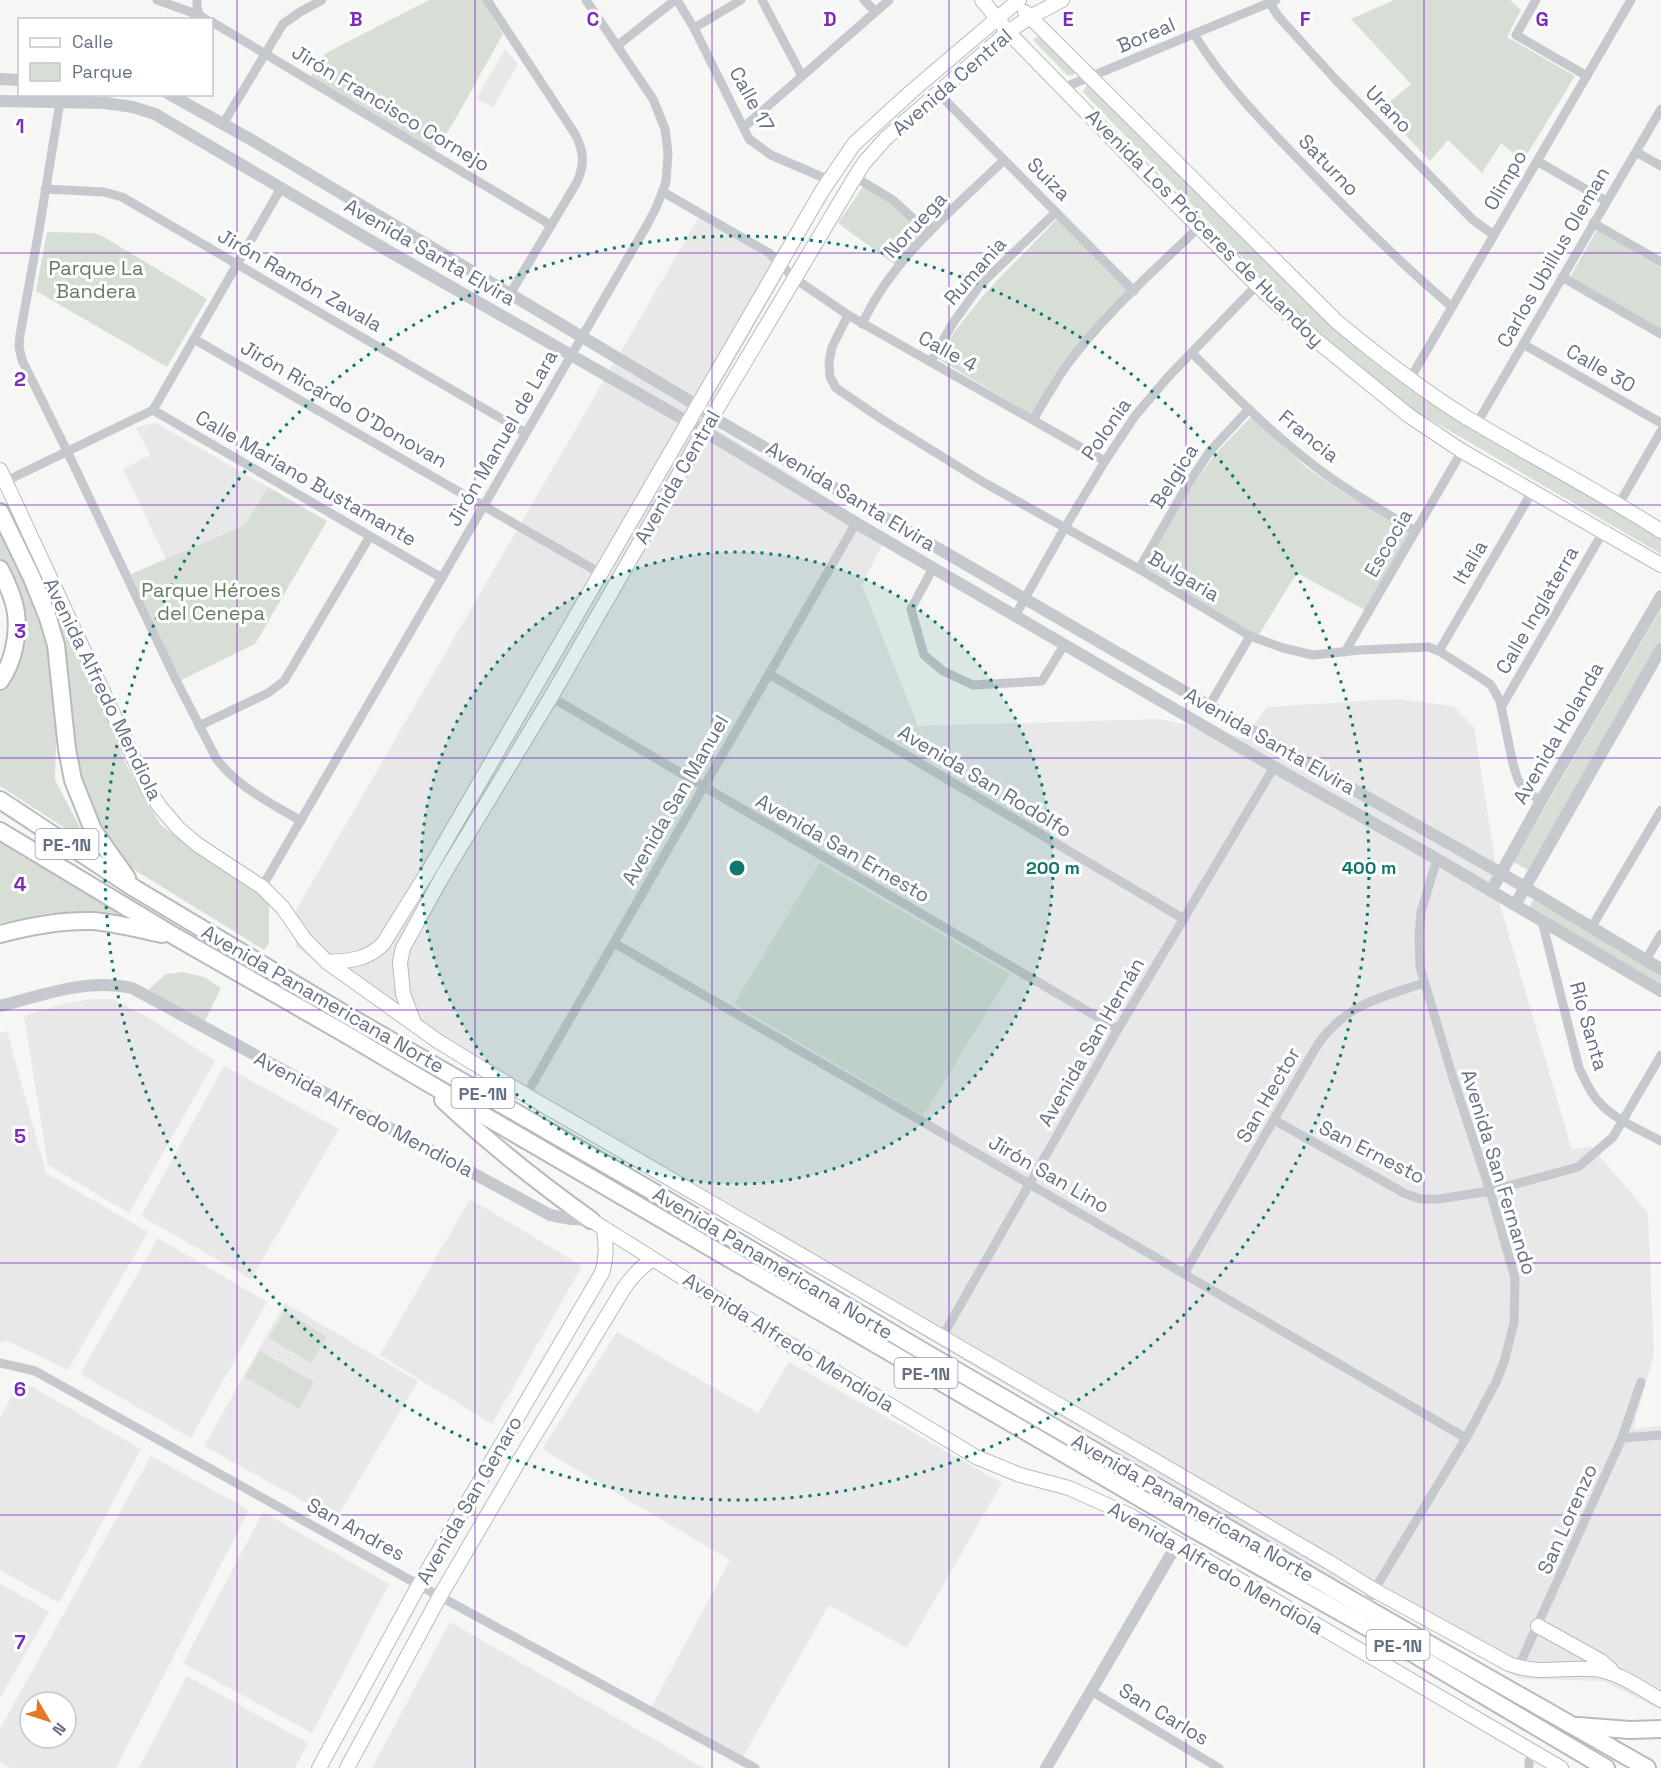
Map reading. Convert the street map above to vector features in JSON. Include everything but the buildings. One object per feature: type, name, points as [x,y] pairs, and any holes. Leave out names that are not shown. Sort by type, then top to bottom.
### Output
[{"type":"highway","points":[[0,512],[32,578],[56,645],[67,748],[73,780],[93,830],[134,888]]},
{"type":"highway","points":[[0,568],[16,613],[16,633],[12,655],[0,681]]},
{"type":"highway","name":"Avenida Panamericana Norte","points":[[0,800],[134,888],[333,1007],[1364,1607],[1647,1768]]},
{"type":"highway","name":"Avenida Panamericana Norte","points":[[0,831],[176,937],[1178,1520],[1397,1644],[1606,1768]]},
{"type":"highway","points":[[0,934],[64,921],[93,921],[176,937]]},
{"type":"highway","points":[[423,1080],[492,1143],[550,1191],[598,1225]]},
{"type":"highway","points":[[1574,1725],[1630,1730],[1661,1729]]},
{"type":"main road","name":"Avenida Los Próceres de Huandoy","points":[[982,0],[1008,32],[1199,227],[1316,340],[1408,415],[1462,452],[1661,565]]},
{"type":"main road","name":"Avenida Central","points":[[414,1024],[403,994],[400,962],[403,948],[442,877],[551,697],[712,417],[855,177],[886,138],[1008,32],[1062,0]]},
{"type":"main road","name":"Avenida Los Próceres de Huandoy","points":[[1016,1],[1336,321],[1379,357],[1477,423],[1619,504],[1661,531]]},
{"type":"main road","name":"Avenida Central","points":[[327,962],[355,960],[375,952],[383,944],[429,870],[780,263],[829,180],[854,144],[1016,1]]},
{"type":"main road","name":"Avenida Alfredo Mendiola","points":[[3,476],[148,789],[179,829],[208,852],[262,887],[284,908],[305,940],[327,962],[439,1042],[526,1095],[1374,1590],[1518,1668],[1530,1670],[1595,1669],[1620,1676],[1661,1700]]},
{"type":"main road","points":[[429,870],[442,877]]},
{"type":"main road","name":"Avenida Alfredo Mendiola","points":[[598,1225],[976,1457],[1020,1475],[1069,1488],[1128,1515],[1561,1768]]},
{"type":"main road","name":"Avenida San Genaro","points":[[319,1768],[419,1585],[602,1273],[607,1250],[598,1225]]},
{"type":"main road","name":"Avenida San Genaro","points":[[347,1768],[440,1596],[531,1442],[628,1282],[642,1266],[653,1259]]},
{"type":"main road","points":[[510,1429],[531,1442]]},
{"type":"main road","points":[[1538,1626],[1601,1661],[1620,1676]]},
{"type":"street","points":[[158,0],[203,17]]},
{"type":"street","points":[[197,0],[197,7],[203,17]]},
{"type":"street","points":[[223,124],[283,24],[322,0]]},
{"type":"street","points":[[487,0],[582,148],[581,173],[510,294]]},
{"type":"street","name":"Jirón Manuel de Lara","points":[[262,887],[647,225],[663,192],[667,175],[668,153],[661,117],[653,99],[586,0]]},
{"type":"street","points":[[617,46],[676,0]]},
{"type":"street","name":"Calle 17","points":[[676,0],[694,28],[750,139],[771,155],[829,180]]},
{"type":"street","points":[[694,28],[741,0]]},
{"type":"street","points":[[762,0],[802,76]]},
{"type":"street","points":[[864,0],[875,11]]},
{"type":"street","points":[[744,127],[889,0]]},
{"type":"street","points":[[1536,0],[1516,35],[1587,76]]},
{"type":"street","name":"Olimpo","points":[[1410,379],[1631,0]]},
{"type":"street","name":"Boreal","points":[[1063,88],[1271,1]]},
{"type":"street","name":"Urano","points":[[1271,1],[1292,32],[1336,80],[1473,220],[1494,235]]},
{"type":"street","name":"Jirón Francisco Cornejo","points":[[213,23],[551,225]]},
{"type":"street","name":"Saturno","points":[[1194,34],[1206,54],[1264,124],[1340,203],[1452,308]]},
{"type":"street","points":[[0,80],[18,80]]},
{"type":"street","name":"Suiza","points":[[938,93],[1134,291]]},
{"type":"street","name":"Avenida Santa Elvira","points":[[173,96],[510,294],[698,406],[712,417],[1255,733],[1501,873],[1661,969]]},
{"type":"street","name":"Avenida Santa Elvira","points":[[0,101],[105,103],[133,107],[155,114],[704,431],[1064,645],[1437,859],[1661,991]]},
{"type":"street","points":[[60,102],[19,347],[26,369],[216,758],[230,775],[249,790],[301,821]]},
{"type":"street","name":"Carlos Ubillus Oleman","points":[[1477,423],[1661,109]]},
{"type":"street","points":[[1636,152],[1661,166]]},
{"type":"street","name":"Noruega","points":[[862,324],[879,294],[929,232],[1004,160]]},
{"type":"street","points":[[1537,161],[1606,201]]},
{"type":"street","points":[[855,177],[893,200],[929,232]]},
{"type":"street","points":[[3,476],[67,452],[153,410],[281,188]]},
{"type":"street","name":"Jirón Ramón Zavala","points":[[45,189],[114,194],[526,433]]},
{"type":"street","name":"Calle 4","points":[[663,192],[769,253],[795,278],[862,324],[1105,461]]},
{"type":"street","name":"Rumania","points":[[931,362],[953,323],[981,284],[1056,212]]},
{"type":"street","points":[[1593,224],[1661,262]]},
{"type":"street","points":[[1033,420],[1068,364],[1105,320],[1199,227]]},
{"type":"street","points":[[1562,277],[1661,334]]},
{"type":"street","name":"Polonia","points":[[1015,616],[1064,529],[1135,416],[1168,377],[1257,285]]},
{"type":"street","name":"Bulgaria","points":[[848,315],[832,347],[830,377],[836,388],[983,483],[1139,569],[1250,636],[1283,648],[1313,655],[1428,647],[1439,651],[1491,685],[1502,706],[1518,780],[1526,791],[1541,801]]},
{"type":"street","name":"Jirón Ricardo O'Donovan","points":[[194,339],[600,573]]},
{"type":"street","name":"Calle 30","points":[[1523,344],[1661,423]]},
{"type":"street","name":"Francia","points":[[1192,353],[1249,409],[1307,461],[1415,531]]},
{"type":"street","name":"Belgica","points":[[1139,569],[1188,484],[1210,452],[1249,409]]},
{"type":"street","name":"Calle Mariano Bustamante","points":[[153,410],[442,578]]},
{"type":"street","points":[[1619,504],[1661,431]]},
{"type":"street","name":"Escocia","points":[[1345,652],[1462,452]]},
{"type":"street","name":"Italia","points":[[1439,651],[1532,492]]},
{"type":"street","name":"Avenida San Manuel","points":[[526,1095],[856,523]]},
{"type":"street","name":"Calle Inglaterra","points":[[1502,706],[1603,532]]},
{"type":"street","points":[[199,726],[268,693],[284,681],[370,536]]},
{"type":"street","points":[[933,568],[911,609],[924,655],[943,671],[973,685],[1042,681],[1064,645]]},
{"type":"street","name":"Avenida Holanda","points":[[1491,891],[1661,596]]},
{"type":"street","points":[[1209,706],[1250,636]]},
{"type":"street","points":[[1515,905],[1660,655]]},
{"type":"street","name":"Avenida San Rodolfo","points":[[768,674],[1184,919]]},
{"type":"street","name":"Avenida San Ernesto","points":[[551,697],[1118,1029]]},
{"type":"street","points":[[1245,750],[1255,733]]},
{"type":"street","name":"Avenida San Hernán","points":[[942,1337],[1118,1029],[1274,767]]},
{"type":"street","points":[[1591,928],[1661,810]]},
{"type":"street","name":"Avenida San Fernando","points":[[1364,1607],[1466,1438],[1500,1372],[1514,1323],[1515,1278],[1420,967],[1421,912],[1437,859]]},
{"type":"street","name":"Río Santa","points":[[1542,921],[1579,1068],[1592,1094],[1603,1107],[1623,1121],[1661,1141]]},
{"type":"street","points":[[1646,960],[1661,934]]},
{"type":"street","name":"Jirón San Lino","points":[[614,943],[1185,1272],[1466,1438]]},
{"type":"street","name":"San Hector","points":[[1185,1272],[1318,1044],[1337,1021],[1362,1005],[1424,983]]},
{"type":"street","name":"Avenida Alfredo Mendiola","points":[[0,1006],[74,987],[117,985],[132,988],[550,1215],[598,1225]]},
{"type":"street","points":[[1623,1121],[1658,1068],[1661,1055]]},
{"type":"street","name":"San Ernesto","points":[[1274,1120],[1406,1194],[1421,1199],[1439,1199],[1490,1191],[1578,1167],[1613,1137],[1623,1121]]},
{"type":"street","name":"San Andres","points":[[0,1363],[35,1371],[419,1585],[755,1768]]},
{"type":"street","name":"San Lorenzo","points":[[1518,1668],[1623,1438],[1641,1382]]},
{"type":"street","points":[[1623,1438],[1661,1435]]},
{"type":"street","points":[[1046,1768],[1177,1544]]},
{"type":"street","name":"San Carlos","points":[[1091,1691],[1219,1768]]},
{"type":"street","points":[[1529,1768],[1533,1751]]},
{"type":"shaded area","points":[[505,49],[518,64],[493,107],[476,99]]},
{"type":"shaded area","points":[[699,217],[769,259],[782,278],[701,419],[887,535],[862,585],[918,726],[1160,719],[1244,738],[1267,707],[1398,699],[1453,706],[1474,727],[1495,859],[1492,878],[1572,1150],[1591,1146],[1648,1213],[1654,1354],[1633,1429],[1661,1426],[1661,1710],[1604,1681],[1522,1679],[1303,1561],[429,1044],[296,947],[296,910]]},
{"type":"shaded area","points":[[156,423],[268,487],[245,525],[166,559],[123,469],[150,455],[136,427]]},
{"type":"shaded area","points":[[91,999],[113,999],[153,1020],[215,1061],[129,1213],[48,1165],[24,1016],[63,1004]]},
{"type":"shaded area","points":[[7,1031],[46,1173],[148,1232],[68,1370],[8,1341],[0,1343],[0,1033]]},
{"type":"shaded area","points":[[224,1066],[339,1129],[251,1279],[141,1216]]},
{"type":"shaded area","points":[[470,1199],[582,1266],[492,1424],[380,1355]]},
{"type":"shaded area","points":[[158,1238],[267,1302],[191,1438],[80,1374]]},
{"type":"shaded area","points":[[285,1303],[418,1381],[336,1519],[204,1446]]},
{"type":"shaded area","points":[[617,1332],[758,1413],[789,1362],[1002,1483],[907,1648],[829,1605],[741,1760],[650,1710],[730,1560],[542,1449]]},
{"type":"shaded area","points":[[20,1380],[141,1449],[59,1603],[0,1570],[0,1418]]},
{"type":"shaded area","points":[[151,1456],[249,1510],[116,1768],[11,1768],[0,1762],[0,1729],[18,1696],[18,1750],[78,1750],[78,1690],[22,1690]]},
{"type":"shaded area","points":[[263,1512],[389,1584],[312,1733],[183,1663]]},
{"type":"shaded area","points":[[0,1583],[49,1612],[0,1698]]},
{"type":"shaded area","points":[[450,1622],[704,1768],[372,1768]]},
{"type":"shaded area","points":[[187,1676],[308,1743],[295,1768],[139,1768]]},
{"type":"green space","points":[[429,0],[482,0],[503,34],[452,125],[433,152],[311,77],[318,60],[328,52]]},
{"type":"green space","points":[[1394,0],[1510,0],[1521,10],[1507,37],[1575,76],[1523,161],[1501,143],[1482,173],[1448,140],[1430,161],[1381,109],[1411,84],[1351,19]]},
{"type":"green space","points":[[1043,33],[1076,69],[1072,76],[1067,75],[1033,40]]},
{"type":"green space","points":[[1092,83],[1338,332],[1372,361],[1449,412],[1661,535],[1661,554],[1414,410],[1348,360],[1306,323],[1083,92],[1087,84]]},
{"type":"green space","points":[[864,185],[898,209],[926,233],[898,267],[838,223]]},
{"type":"green space","points":[[1057,219],[1128,291],[1031,414],[938,359],[955,331],[986,292]]},
{"type":"green space","points":[[1597,230],[1661,268],[1661,330],[1570,277]]},
{"type":"green space","name":"Parque La Bandera","points":[[47,232],[93,233],[102,236],[207,299],[167,367],[36,291]]},
{"type":"green space","points":[[1251,417],[1306,467],[1341,491],[1412,532],[1365,610],[1297,573],[1258,636],[1145,567],[1192,486],[1216,453]]},
{"type":"green space","name":"Parque Héroes del Cenepa","points":[[268,487],[327,521],[255,644],[181,680],[131,574],[245,525]]},
{"type":"green space","points":[[0,523],[53,648],[57,706],[55,780],[88,843],[0,786],[0,690],[7,680],[22,645],[9,571],[0,560]]},
{"type":"green space","points":[[31,548],[126,764],[144,798],[161,825],[260,893],[269,906],[269,943],[264,950],[130,867],[104,836],[79,783],[69,687],[59,625],[26,549]]},
{"type":"green space","points":[[1661,609],[1661,642],[1528,870],[1513,862]]},
{"type":"green space","points":[[0,843],[124,916],[52,913],[0,923]]},
{"type":"green space","points":[[819,863],[1010,974],[923,1116],[734,1004]]},
{"type":"green space","points":[[1535,899],[1661,972],[1661,984],[1530,908]]},
{"type":"green space","points":[[183,972],[204,977],[221,988],[204,1023],[148,990],[166,974]]},
{"type":"green space","points":[[285,1311],[327,1337],[311,1363],[269,1338]]},
{"type":"green space","points":[[260,1351],[314,1382],[299,1409],[245,1377]]}]
